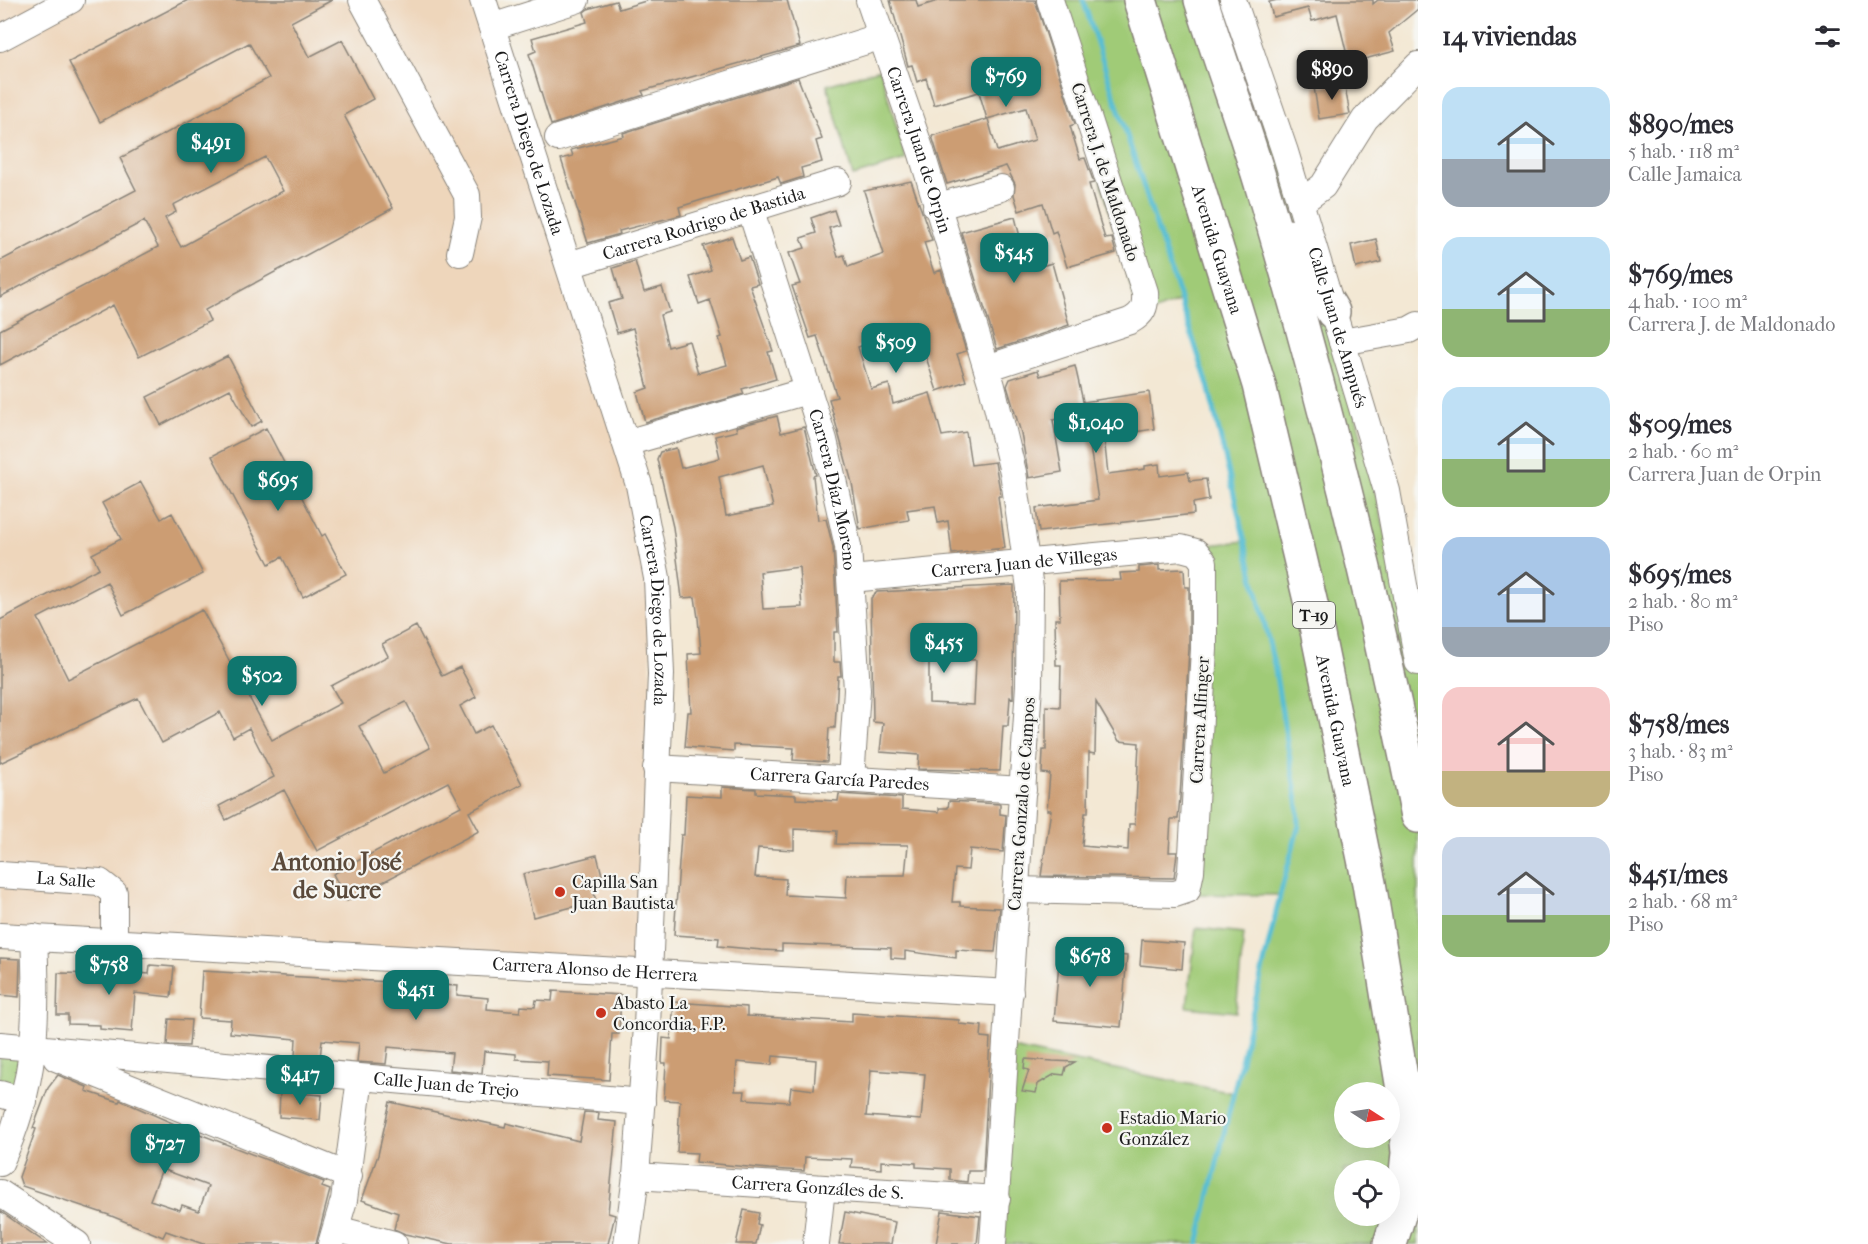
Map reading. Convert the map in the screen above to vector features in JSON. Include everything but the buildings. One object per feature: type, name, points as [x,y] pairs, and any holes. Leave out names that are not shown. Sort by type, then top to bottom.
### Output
[{"type":"highway","name":"Avenida Guayana","points":[[1140,0],[1259,385],[1312,610],[1369,883],[1402,1083],[1408,1153],[1403,1202],[1390,1244]]},
{"type":"highway","points":[[1201,0],[1264,191],[1321,399],[1388,669],[1418,816]]},
{"type":"highway","points":[[1264,191],[1337,327]]},
{"type":"street","points":[[0,38],[71,0]]},
{"type":"street","points":[[362,0],[466,195],[468,217],[460,253]]},
{"type":"street","name":"Carrera Diego de Lozada","points":[[483,0],[626,443],[646,516],[657,578],[661,674],[649,974],[636,1176],[627,1244]]},
{"type":"street","points":[[492,27],[576,0]]},
{"type":"street","name":"Carrera Juan de Orpin","points":[[869,0],[921,151],[936,207],[987,368]]},
{"type":"street","name":"Carrera J. de Maldonado","points":[[987,368],[1130,321],[1144,310],[1145,292],[1050,0]]},
{"type":"street","name":"Calle Juan de Ampués","points":[[1233,0],[1300,202],[1387,491],[1418,661]]},
{"type":"street","points":[[558,138],[882,36]]},
{"type":"street","points":[[1300,202],[1323,186],[1365,119],[1418,65]]},
{"type":"street","name":"Carrera Rodrigo de Bastida","points":[[569,265],[838,182]]},
{"type":"street","points":[[936,207],[1001,188]]},
{"type":"street","name":"Carrera Díaz Moreno","points":[[750,208],[840,505],[851,579],[857,690],[851,780]]},
{"type":"street","points":[[1337,327],[1409,330],[1418,325]]},
{"type":"street","name":"Carrera Gonzalo de Campos","points":[[987,368],[1013,472],[1027,563],[1032,645],[993,1244]]},
{"type":"street","points":[[626,443],[807,391]]},
{"type":"street","name":"Carrera Juan de Villegas","points":[[851,579],[1181,548],[1196,552]]},
{"type":"street","name":"Carrera Alfinger","points":[[1017,890],[1175,894],[1187,890],[1191,871],[1206,595],[1204,562],[1196,552]]},
{"type":"street","name":"Carrera García Paredes","points":[[656,768],[1023,790]]},
{"type":"street","name":"La Salle","points":[[0,875],[100,882],[108,886],[114,893],[114,942]]},
{"type":"street","name":"Carrera Alonso de Herrera","points":[[0,936],[1010,993]]},
{"type":"street","points":[[0,1162],[12,1097],[34,1049],[36,1014],[34,937]]},
{"type":"street","name":"Calle Juan de Trejo","points":[[0,1045],[642,1102]]},
{"type":"street","points":[[34,1049],[349,1176]]},
{"type":"street","points":[[360,1078],[349,1176],[334,1236],[394,1244]]},
{"type":"street","name":"Carrera Gonzáles de S.","points":[[636,1176],[997,1199]]},
{"type":"street","points":[[816,1244],[822,1188]]},
{"type":"street","points":[[0,1193],[77,1244]]},
{"type":"shaded area","points":[[0,0],[483,0],[651,536],[649,974],[0,936]]},
{"type":"green space","points":[[1050,0],[1233,0],[1313,244],[1418,662],[1418,1244],[993,1244],[1007,1047],[1233,1093],[1280,895],[1175,894],[1182,893],[1205,570],[1181,548],[1245,541],[1208,386],[1181,301],[1130,321],[1139,316]]},
{"type":"green space","points":[[880,69],[906,160],[853,176],[827,85]]},
{"type":"green space","points":[[1196,928],[1244,933],[1236,1012],[1187,1007]]},
{"type":"green space","points":[[0,1045],[34,1049],[26,1096],[0,1093]]},
{"type":"waterway","points":[[1083,0],[1208,385],[1274,664],[1298,807],[1299,825],[1280,895],[1198,1244]]},
{"type":"place","name":"Capilla San Juan Bautista","points":[[560,892]]},
{"type":"place","name":"Abasto La Concordia, F.P.","points":[[601,1013]]},
{"type":"place","name":"Estadio Mario González","points":[[1107,1128]]},
{"type":"district","name":"Antonio José de Sucre","points":[[337,876]]}]
